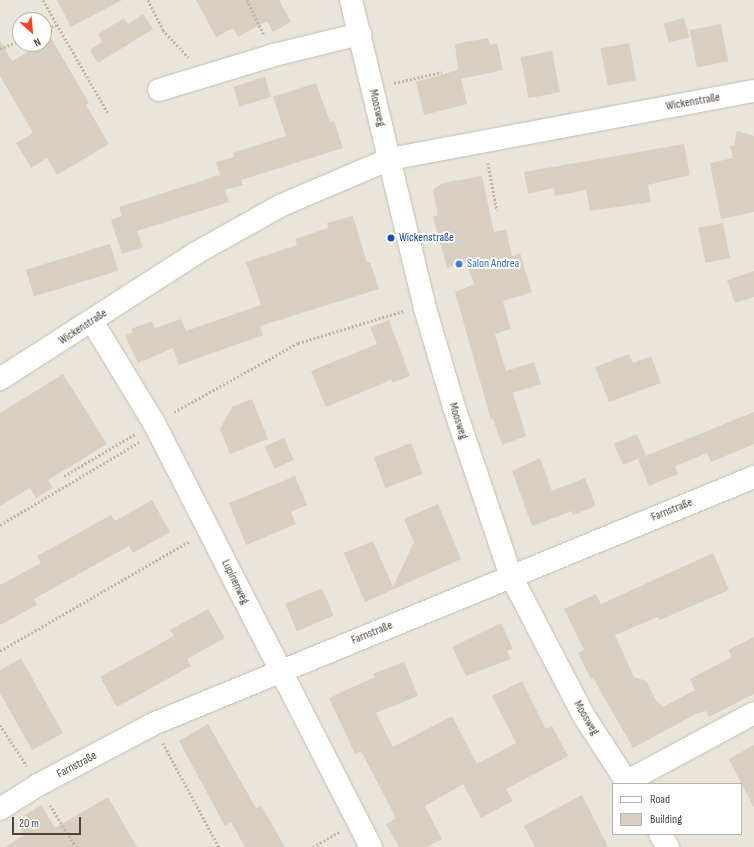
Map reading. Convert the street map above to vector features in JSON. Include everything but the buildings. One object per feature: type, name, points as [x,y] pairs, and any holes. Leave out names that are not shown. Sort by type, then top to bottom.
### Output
[{"type":"street","name":"Moosweg","points":[[351,0],[424,305],[454,407],[511,576],[584,716],[627,783],[754,713]]},
{"type":"street","points":[[160,90],[274,56],[360,34]]},
{"type":"street","name":"Wickenstraße","points":[[0,379],[196,253],[282,205],[390,158],[754,91]]},
{"type":"street","name":"Lupinenweg","points":[[92,321],[156,427],[370,847]]},
{"type":"street","name":"Farnstraße","points":[[0,809],[38,785],[153,724],[754,477]]},
{"type":"street","points":[[661,835],[668,847]]},
{"type":"path","points":[[43,0],[108,113]]},
{"type":"path","points":[[148,0],[162,30],[206,76]]},
{"type":"path","points":[[248,0],[274,56]]},
{"type":"path","points":[[52,27],[56,25]]},
{"type":"path","points":[[0,49],[12,44]]},
{"type":"path","points":[[373,88],[442,72]]},
{"type":"path","points":[[483,141],[497,210]]},
{"type":"path","points":[[0,525],[156,427],[298,343],[424,305]]},
{"type":"path","points":[[64,476],[156,427]]},
{"type":"path","points":[[0,651],[209,530]]},
{"type":"path","points":[[153,724],[219,847]]},
{"type":"path","points":[[0,725],[76,847]]},
{"type":"path","points":[[313,847],[357,822]]},
{"type":"shaded area","points":[[0,0],[754,0],[754,847],[0,847]]},
{"type":"place","name":"Wickenstraße","points":[[391,238]]},
{"type":"place","name":"Salon Andrea","points":[[459,264]]}]
